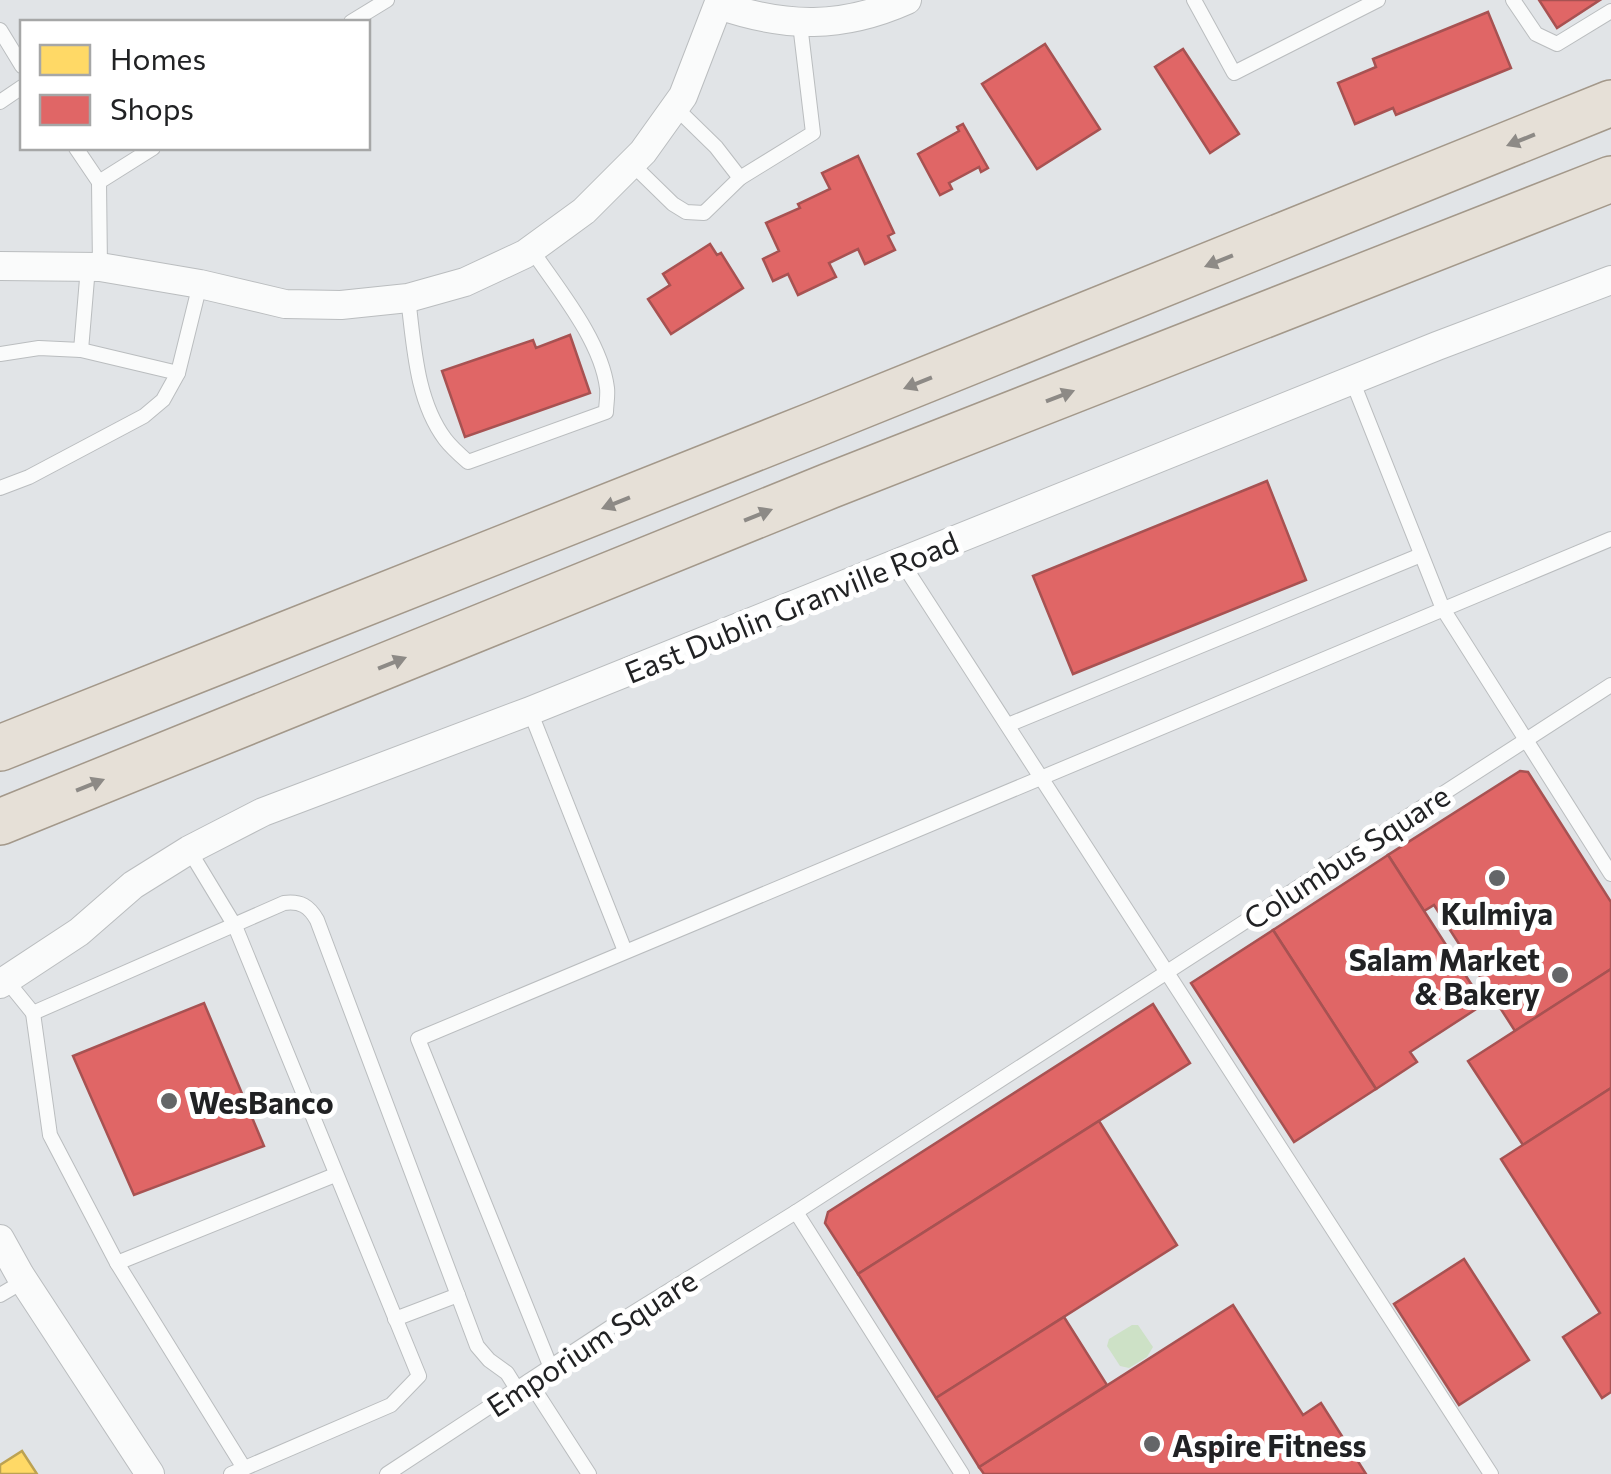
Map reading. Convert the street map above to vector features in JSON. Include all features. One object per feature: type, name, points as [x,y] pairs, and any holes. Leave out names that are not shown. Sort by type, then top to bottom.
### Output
[{"type":"main road","points":[[0,748],[1611,103]]},
{"type":"main road","points":[[0,822],[830,486],[1611,179]]},
{"type":"main road","points":[[0,778],[123,726],[365,603]]},
{"type":"street","points":[[0,266],[94,267],[200,284],[285,304],[341,305],[408,298],[465,282],[531,249],[584,211],[643,152],[683,96],[713,2],[753,17],[800,24],[844,21],[907,0]]},
{"type":"street","name":"East Dublin Granville Road","points":[[4,982],[80,932],[133,884],[263,812],[530,710],[1611,280]]},
{"type":"street","points":[[0,1239],[12,1288],[150,1474]]},
{"type":"lane","points":[[354,20],[387,0]]},
{"type":"lane","points":[[1194,0],[1234,72],[1378,0]]},
{"type":"lane","points":[[1512,0],[1536,34],[1557,44],[1611,11]]},
{"type":"lane","points":[[632,164],[673,204],[686,212],[704,214],[740,178],[813,133],[800,24]]},
{"type":"lane","points":[[0,30],[20,63]]},
{"type":"lane","points":[[675,106],[740,178]]},
{"type":"lane","points":[[77,150],[99,182],[94,267],[82,350]]},
{"type":"lane","points":[[99,182],[150,150]]},
{"type":"lane","points":[[408,298],[427,407],[446,440],[468,462],[606,412],[607,389],[596,352],[531,249]]},
{"type":"lane","points":[[0,488],[144,416],[163,400],[178,373],[200,284]]},
{"type":"lane","points":[[0,354],[39,348],[82,350],[178,373]]},
{"type":"lane","points":[[1352,380],[1443,609],[1611,874]]},
{"type":"lane","points":[[551,1368],[418,1039],[1611,539]]},
{"type":"lane","points":[[1008,726],[1421,555]]},
{"type":"lane","points":[[902,561],[1490,1474]]},
{"type":"lane","name":"Columbus Square","points":[[1167,972],[1611,685]]},
{"type":"lane","points":[[530,710],[625,951]]},
{"type":"lane","points":[[4,982],[33,1012],[50,1134],[117,1263],[238,1471],[391,1405],[419,1376],[234,926],[189,850]]},
{"type":"lane","points":[[33,1012],[284,902],[310,909],[477,1346],[523,1385],[589,1474]]},
{"type":"lane","name":"Emporium Square","points":[[392,1473],[1167,972]]},
{"type":"lane","points":[[117,1263],[335,1174]]},
{"type":"lane","points":[[796,1212],[960,1474]]},
{"type":"lane","points":[[395,1319],[458,1295]]},
{"type":"green space","points":[[1138,1325],[1153,1347],[1147,1357],[1129,1368],[1120,1366],[1107,1346],[1109,1339]]},
{"type":"building: Homes","points":[[22,1451],[37,1474],[0,1474],[0,1465]]},
{"type":"building: Shops","points":[[1539,0],[1600,0],[1557,28]]},
{"type":"building: Shops","points":[[1488,12],[1511,68],[1396,115],[1393,108],[1355,124],[1338,83],[1376,67],[1373,59]]},
{"type":"building: Shops","points":[[1045,44],[1100,129],[1037,169],[982,84]]},
{"type":"building: Shops","points":[[1183,49],[1239,134],[1210,153],[1155,67]]},
{"type":"building: Shops","points":[[963,124],[988,168],[981,172],[979,167],[949,183],[952,189],[940,195],[918,154],[959,131],[957,127]]},
{"type":"building: Shops","points":[[858,156],[894,233],[888,236],[895,250],[865,264],[858,249],[829,263],[836,277],[798,295],[788,274],[773,281],[763,259],[779,251],[766,223],[830,189],[822,173]]},
{"type":"building: Shops","points":[[710,244],[717,255],[721,253],[743,288],[671,334],[648,299],[670,285],[663,274]]},
{"type":"building: Shops","points":[[570,335],[590,393],[465,437],[442,371],[533,340],[536,348]]},
{"type":"building: Shops","points":[[1267,481],[1306,580],[1073,674],[1033,576]]},
{"type":"building: Shops","points":[[1520,771],[1528,772],[1611,902],[1611,969],[1515,1031],[1434,905],[1424,911],[1388,855]]},
{"type":"building: Shops","points":[[1388,855],[1484,1004],[1410,1052],[1417,1062],[1376,1089],[1273,930]]},
{"type":"building: Shops","points":[[1273,930],[1376,1089],[1294,1142],[1191,983]]},
{"type":"building: Shops","points":[[1611,969],[1611,1088],[1523,1145],[1468,1061]]},
{"type":"building: Shops","name":"WesBanco","points":[[204,1003],[264,1146],[134,1195],[73,1056]]},
{"type":"building: Shops","points":[[1153,1004],[1190,1063],[858,1274],[825,1223],[828,1212]]},
{"type":"building: Shops","points":[[1611,1088],[1611,1392],[1602,1398],[1563,1337],[1600,1313],[1501,1159]]},
{"type":"building: Shops","points":[[1099,1121],[1177,1245],[936,1398],[858,1274]]},
{"type":"building: Shops","points":[[1464,1259],[1529,1360],[1459,1405],[1394,1304]]},
{"type":"building: Shops","points":[[1233,1305],[1303,1415],[1321,1403],[1366,1474],[984,1474],[979,1467]]},
{"type":"building: Shops","points":[[1064,1317],[1107,1385],[979,1467],[936,1398]]},
{"type":"place","name":"Kulmiya","points":[[1497,878]]},
{"type":"place","name":"Salam Market & Bakery","points":[[1560,975]]},
{"type":"place","name":"WesBanco","points":[[169,1101]]},
{"type":"place","name":"Aspire Fitness","points":[[1152,1444]]}]
